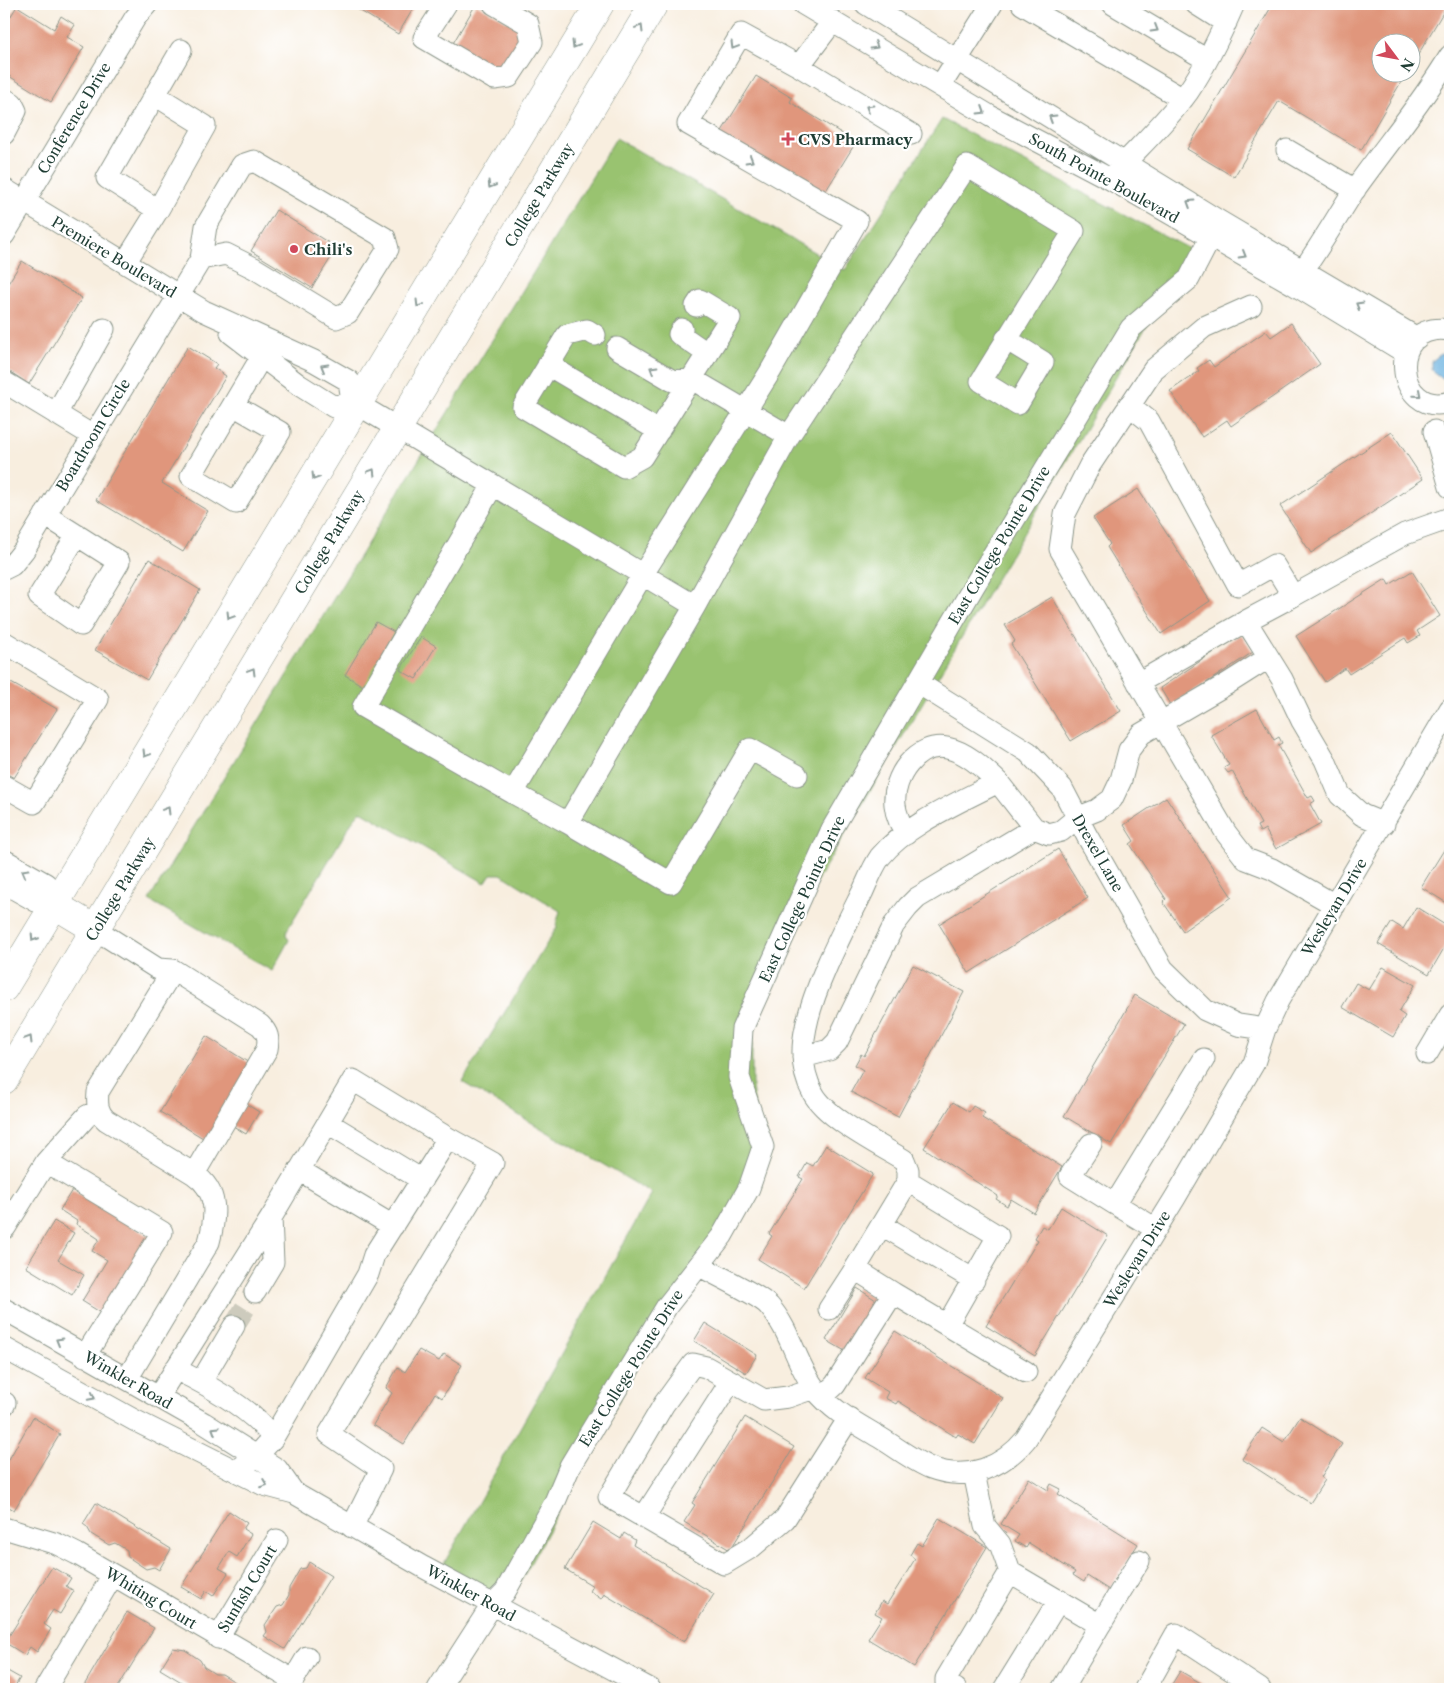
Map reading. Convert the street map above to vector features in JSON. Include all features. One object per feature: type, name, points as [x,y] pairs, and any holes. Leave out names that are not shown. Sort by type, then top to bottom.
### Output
[{"type":"main road","points":[[4,988],[355,403],[600,4]]},
{"type":"main road","name":"College Parkway","points":[[4,1080],[654,4]]},
{"type":"main road","points":[[55,905],[96,929]]},
{"type":"street","name":"Conference Drive","points":[[4,235],[135,18],[147,4]]},
{"type":"street","points":[[446,4],[424,38],[494,79],[509,77],[532,42],[528,24],[494,4]]},
{"type":"street","name":"South Pointe Boulevard","points":[[803,4],[990,116],[1110,179],[1215,229],[1411,345]]},
{"type":"street","name":"South Pointe Boulevard","points":[[866,4],[1125,163],[1215,229]]},
{"type":"street","points":[[941,85],[992,4]]},
{"type":"street","points":[[1022,4],[1182,98]]},
{"type":"street","points":[[1113,4],[1207,60]]},
{"type":"street","points":[[1196,4],[1226,23]]},
{"type":"street","points":[[1110,179],[1182,98],[1207,60],[1234,4]]},
{"type":"street","points":[[799,66],[833,21]]},
{"type":"street","points":[[513,793],[643,574],[746,410],[857,221],[688,124],[741,34],[799,66],[911,134]]},
{"type":"street","points":[[158,210],[107,178],[181,50]]},
{"type":"street","points":[[1298,277],[1355,190],[1399,129],[1429,92],[1450,56]]},
{"type":"street","points":[[125,263],[158,210],[205,126],[155,95]]},
{"type":"street","points":[[4,98],[12,103],[16,111],[4,134]]},
{"type":"street","points":[[1287,150],[1355,190]]},
{"type":"street","points":[[254,161],[385,238],[388,249],[348,313],[336,318],[254,268],[226,254],[201,259],[206,226],[242,165],[254,161]]},
{"type":"street","points":[[568,823],[695,606],[789,436],[967,166],[1074,231],[1006,339]]},
{"type":"street","name":"Premiere Boulevard","points":[[4,189],[204,311],[299,385],[334,407],[355,403],[349,381],[314,361],[204,311]]},
{"type":"street","name":"East College Pointe Drive","points":[[438,1689],[492,1604],[506,1592],[554,1504],[570,1466],[668,1306],[722,1236],[749,1188],[763,1147],[739,1078],[742,1029],[832,829],[1131,328],[1189,279],[1215,229]]},
{"type":"street","name":"Boardroom Circle","points":[[4,569],[12,565],[24,550],[201,259]]},
{"type":"street","points":[[595,335],[587,330],[567,335],[523,407],[624,467],[642,457],[730,318],[700,300],[696,306]]},
{"type":"street","points":[[1251,306],[1204,327],[1154,369],[1090,465],[1065,514],[1060,549],[1226,833],[1246,859],[1272,868],[1335,904]]},
{"type":"street","points":[[56,414],[104,329]]},
{"type":"street","points":[[682,329],[679,334],[708,354]]},
{"type":"street","points":[[1450,330],[1428,331],[1411,345],[1404,375],[1408,385],[1415,394],[1435,404],[1450,402]]},
{"type":"street","points":[[617,348],[673,381],[692,379],[789,436]]},
{"type":"street","points":[[233,405],[280,432],[236,503],[191,476],[233,405],[262,356]]},
{"type":"street","points":[[548,366],[659,431]]},
{"type":"street","points":[[4,382],[93,436]]},
{"type":"street","points":[[355,403],[695,606]]},
{"type":"street","points":[[1129,405],[1149,421],[1238,585],[1274,565],[1293,596]]},
{"type":"street","points":[[1434,431],[1450,487]]},
{"type":"street","points":[[494,485],[363,706],[671,883],[750,749],[797,776]]},
{"type":"street","points":[[45,515],[77,535]]},
{"type":"street","points":[[1138,683],[1246,621],[1405,534],[1450,518]]},
{"type":"street","points":[[1246,621],[1282,680],[1302,721],[1325,760],[1340,796],[1362,815],[1384,824]]},
{"type":"street","points":[[4,642],[98,699],[34,803],[4,786]]},
{"type":"street","points":[[906,834],[895,806],[897,785],[915,758],[926,749],[949,748],[961,753],[998,782],[1034,828],[1049,834],[1061,831],[1077,818],[1097,810],[1112,799],[1121,780],[1129,750],[1140,734],[1268,658]]},
{"type":"street","name":"Drexel Lane","points":[[918,683],[1028,752],[1062,788],[1077,818],[1163,969],[1205,1010],[1238,1025],[1265,1029]]},
{"type":"street","name":"Wesleyan Drive","points":[[700,1266],[768,1304],[786,1329],[818,1393],[831,1407],[848,1418],[931,1468],[960,1473],[974,1473],[1003,1461],[1026,1439],[1156,1229],[1254,1063],[1265,1029],[1278,1001],[1450,709]]},
{"type":"street","points":[[829,1309],[908,1182],[908,1170],[904,1160],[825,1110],[813,1095],[806,1080],[803,1057],[806,1026],[824,974],[880,858],[906,834],[948,808],[998,782]]},
{"type":"street","points":[[803,1057],[829,1050],[838,1042],[894,925],[917,898],[1034,828]]},
{"type":"street","points":[[4,860],[46,884],[55,905]]},
{"type":"street","points":[[4,883],[36,900],[55,905]]},
{"type":"street","points":[[96,929],[158,969],[173,970],[260,1025],[267,1032],[269,1038],[267,1049],[194,1174]]},
{"type":"street","points":[[127,1380],[209,1242],[214,1224],[212,1192],[204,1181],[106,1120],[99,1110],[98,1092],[173,970]]},
{"type":"street","points":[[1427,1054],[1450,1015]]},
{"type":"street","points":[[1115,1204],[1204,1059]]},
{"type":"street","points":[[158,1397],[166,1388],[175,1369],[271,1218],[353,1080],[493,1163],[329,1434],[380,1469],[352,1527]]},
{"type":"street","points":[[5,1228],[46,1162],[87,1116],[99,1110]]},
{"type":"street","points":[[328,1123],[422,1180]]},
{"type":"street","points":[[236,1471],[257,1456],[273,1438],[368,1274],[374,1254],[448,1138]]},
{"type":"street","points":[[1091,1144],[1070,1176],[1156,1229]]},
{"type":"street","points":[[46,1162],[162,1232],[85,1356]]},
{"type":"street","points":[[299,1170],[392,1226]]},
{"type":"street","points":[[908,1182],[998,1236],[947,1325]]},
{"type":"street","points":[[255,1292],[273,1262],[271,1218]]},
{"type":"street","points":[[882,1225],[974,1280]]},
{"type":"street","points":[[855,1270],[1026,1372]]},
{"type":"street","points":[[848,1418],[785,1519],[752,1547],[724,1564],[609,1497],[664,1404],[693,1364],[706,1367],[764,1400],[818,1393],[835,1385],[893,1293]]},
{"type":"street","name":"Winkler Road","points":[[4,1309],[257,1456],[277,1469],[294,1493]]},
{"type":"street","points":[[201,1382],[234,1326]]},
{"type":"street","name":"Winkler Road","points":[[4,1348],[125,1415],[264,1485],[294,1493],[352,1527],[650,1689]]},
{"type":"street","points":[[175,1369],[201,1382],[263,1424],[273,1438]]},
{"type":"street","points":[[644,1517],[731,1381]]},
{"type":"street","points":[[974,1473],[985,1526],[1000,1544],[1010,1572],[1100,1625]]},
{"type":"street","name":"Whiting Court","points":[[4,1528],[57,1544],[218,1638],[291,1685]]},
{"type":"street","name":"Sunfish Court","points":[[218,1638],[277,1540]]},
{"type":"street","points":[[1062,1689],[1139,1561]]},
{"type":"street","points":[[956,1689],[946,1683],[946,1679],[1010,1572]]},
{"type":"street","points":[[45,1689],[113,1576]]},
{"type":"street","points":[[1004,1689],[1059,1600]]},
{"type":"street","points":[[1145,1689],[1176,1634],[1260,1689]]},
{"type":"street","points":[[291,1685],[306,1658]]},
{"type":"green space","points":[[942,119],[1192,250],[800,909],[752,1022],[752,1087],[762,1158],[664,1316],[509,1603],[442,1567],[652,1193],[462,1082],[557,927],[560,911],[501,874],[491,874],[485,883],[361,811],[353,820],[287,930],[286,935],[289,940],[272,971],[149,900],[616,138],[845,270]]},
{"type":"water","points":[[1441,354],[1450,356],[1450,375],[1443,378],[1436,375],[1432,369],[1432,361]]},
{"type":"building","points":[[349,4],[416,4],[398,34]]},
{"type":"building","points":[[476,4],[528,33],[503,75],[452,45]]},
{"type":"building","points":[[1273,4],[1448,4],[1422,48],[1422,32],[1372,32],[1372,82],[1401,82],[1361,150],[1279,101],[1234,177],[1187,149]]},
{"type":"building","points":[[17,6],[54,29],[61,16],[75,25],[67,37],[84,47],[51,102],[4,73],[4,27]]},
{"type":"building","name":"CVS Pharmacy","points":[[756,76],[792,98],[790,102],[856,142],[822,197],[719,136]]},
{"type":"building","name":"Chili's","points":[[276,210],[337,248],[312,288],[251,251]]},
{"type":"building","points":[[22,261],[82,298],[29,384],[4,368],[4,290]]},
{"type":"building","points":[[1291,323],[1320,364],[1231,426],[1227,420],[1202,437],[1170,391],[1199,371],[1197,368],[1209,360],[1214,367],[1266,331],[1271,337]]},
{"type":"building","points":[[188,346],[217,364],[214,368],[226,376],[162,483],[208,511],[183,552],[96,500]]},
{"type":"building","points":[[1392,432],[1423,479],[1311,553],[1280,506]]},
{"type":"building","points":[[1138,489],[1210,601],[1161,634],[1107,547],[1110,544],[1093,518]]},
{"type":"building","points":[[149,559],[200,590],[147,680],[95,650]]},
{"type":"building","points":[[1412,571],[1440,616],[1417,631],[1420,636],[1408,643],[1405,638],[1349,674],[1345,668],[1325,682],[1296,636],[1386,579],[1389,585]]},
{"type":"building","points":[[1052,597],[1121,711],[1071,741],[1011,644],[1015,641],[1005,625]]},
{"type":"building","points":[[376,622],[394,632],[363,686],[345,675]]},
{"type":"building","points":[[1241,634],[1253,652],[1171,706],[1160,688]]},
{"type":"building","points":[[421,637],[436,646],[416,679],[400,670]]},
{"type":"building","points":[[4,679],[57,709],[14,778],[4,772]]},
{"type":"building","points":[[1257,709],[1274,740],[1279,737],[1282,743],[1278,745],[1308,798],[1312,796],[1315,801],[1310,804],[1321,824],[1276,849],[1265,829],[1260,832],[1257,826],[1261,824],[1232,771],[1228,773],[1224,768],[1229,765],[1211,735]]},
{"type":"building","points":[[1166,797],[1232,897],[1183,931],[1163,902],[1166,899],[1130,844],[1134,841],[1124,825]]},
{"type":"building","points":[[1447,845],[1450,847],[1450,905],[1421,887]]},
{"type":"building","points":[[1058,849],[1088,898],[969,973],[939,924]]},
{"type":"building","points":[[1416,907],[1450,928],[1450,938],[1429,974],[1378,944],[1392,922],[1403,929]]},
{"type":"building","points":[[913,965],[964,992],[898,1117],[851,1092],[863,1070],[855,1065],[861,1054],[864,1056]]},
{"type":"building","points":[[1383,967],[1415,985],[1399,1012],[1405,1016],[1393,1037],[1342,1007],[1356,983],[1369,990]]},
{"type":"building","points":[[1135,995],[1184,1024],[1111,1144],[1064,1116]]},
{"type":"building","points":[[206,1036],[254,1066],[235,1097],[259,1112],[246,1134],[222,1119],[208,1141],[160,1112]]},
{"type":"building","points":[[953,1102],[969,1112],[973,1106],[985,1113],[982,1118],[1062,1167],[1034,1213],[1011,1199],[1007,1206],[996,1199],[998,1196],[924,1148]]},
{"type":"building","points":[[826,1145],[873,1174],[804,1288],[758,1259],[772,1236],[769,1234],[803,1179],[799,1177],[807,1163],[813,1166]]},
{"type":"building","points":[[72,1190],[150,1237],[103,1314],[82,1301],[107,1260],[92,1251],[99,1239],[76,1224],[77,1221],[60,1210]]},
{"type":"building","points":[[1061,1207],[1108,1236],[1035,1356],[986,1326],[1038,1240],[1035,1238],[1042,1226],[1048,1229]]},
{"type":"building","points":[[54,1221],[74,1233],[58,1260],[84,1275],[72,1295],[26,1267]]},
{"type":"building","points":[[857,1288],[876,1300],[845,1351],[826,1340]]},
{"type":"building","points":[[705,1323],[757,1355],[746,1373],[694,1341]]},
{"type":"building","points":[[895,1331],[1003,1398],[975,1444],[958,1434],[956,1437],[898,1401],[896,1404],[885,1398],[888,1392],[865,1378]]},
{"type":"building","points":[[419,1350],[439,1361],[444,1354],[462,1365],[442,1398],[435,1393],[404,1444],[373,1425],[392,1393],[386,1388],[398,1367],[405,1372]]},
{"type":"building","points":[[33,1417],[60,1434],[14,1510],[4,1504],[4,1468]]},
{"type":"building","points":[[745,1417],[794,1447],[730,1550],[684,1522],[695,1505],[692,1503]]},
{"type":"building","points":[[1300,1417],[1342,1444],[1321,1477],[1325,1480],[1310,1503],[1242,1459],[1262,1428],[1284,1442]]},
{"type":"building","points":[[1029,1478],[1048,1490],[1051,1484],[1061,1489],[1058,1494],[1138,1544],[1109,1590],[1087,1576],[1084,1582],[1073,1575],[1075,1572],[1029,1543],[1026,1548],[1015,1541],[1019,1535],[1001,1524]]},
{"type":"building","points":[[96,1503],[171,1549],[159,1570],[154,1567],[146,1569],[128,1557],[127,1550],[115,1543],[109,1545],[91,1534],[83,1524]]},
{"type":"building","points":[[229,1511],[247,1523],[243,1529],[251,1534],[237,1557],[229,1552],[219,1568],[228,1573],[213,1596],[206,1591],[201,1599],[181,1587]]},
{"type":"building","points":[[939,1518],[987,1547],[914,1667],[868,1639],[882,1617],[875,1613],[882,1601],[887,1604],[915,1559],[910,1555],[917,1543],[922,1546]]},
{"type":"building","points":[[593,1522],[621,1539],[624,1533],[635,1540],[633,1545],[714,1594],[684,1642],[604,1594],[601,1599],[590,1591],[593,1586],[565,1569]]},
{"type":"building","points":[[309,1562],[331,1576],[285,1649],[264,1636],[267,1632],[265,1625],[277,1607],[283,1605],[289,1595],[289,1588],[300,1569],[306,1568]]},
{"type":"building","points":[[52,1567],[71,1578],[66,1586],[74,1591],[60,1614],[53,1610],[44,1624],[51,1629],[37,1652],[30,1647],[25,1655],[4,1642],[4,1633],[9,1636]]},
{"type":"building","points":[[127,1612],[154,1628],[117,1689],[82,1689]]},
{"type":"building","points":[[173,1648],[185,1650],[200,1660],[204,1667],[215,1674],[222,1674],[240,1685],[241,1689],[193,1689],[160,1669]]},
{"type":"building","points":[[4,1669],[20,1678],[13,1689],[4,1689]]},
{"type":"building","points":[[1180,1671],[1211,1689],[1169,1689]]},
{"type":"tunnel","points":[[234,1326],[255,1292]]},
{"type":"place","name":"CVS Pharmacy","points":[[788,139]]},
{"type":"place","name":"Chili's","points":[[294,249]]}]
